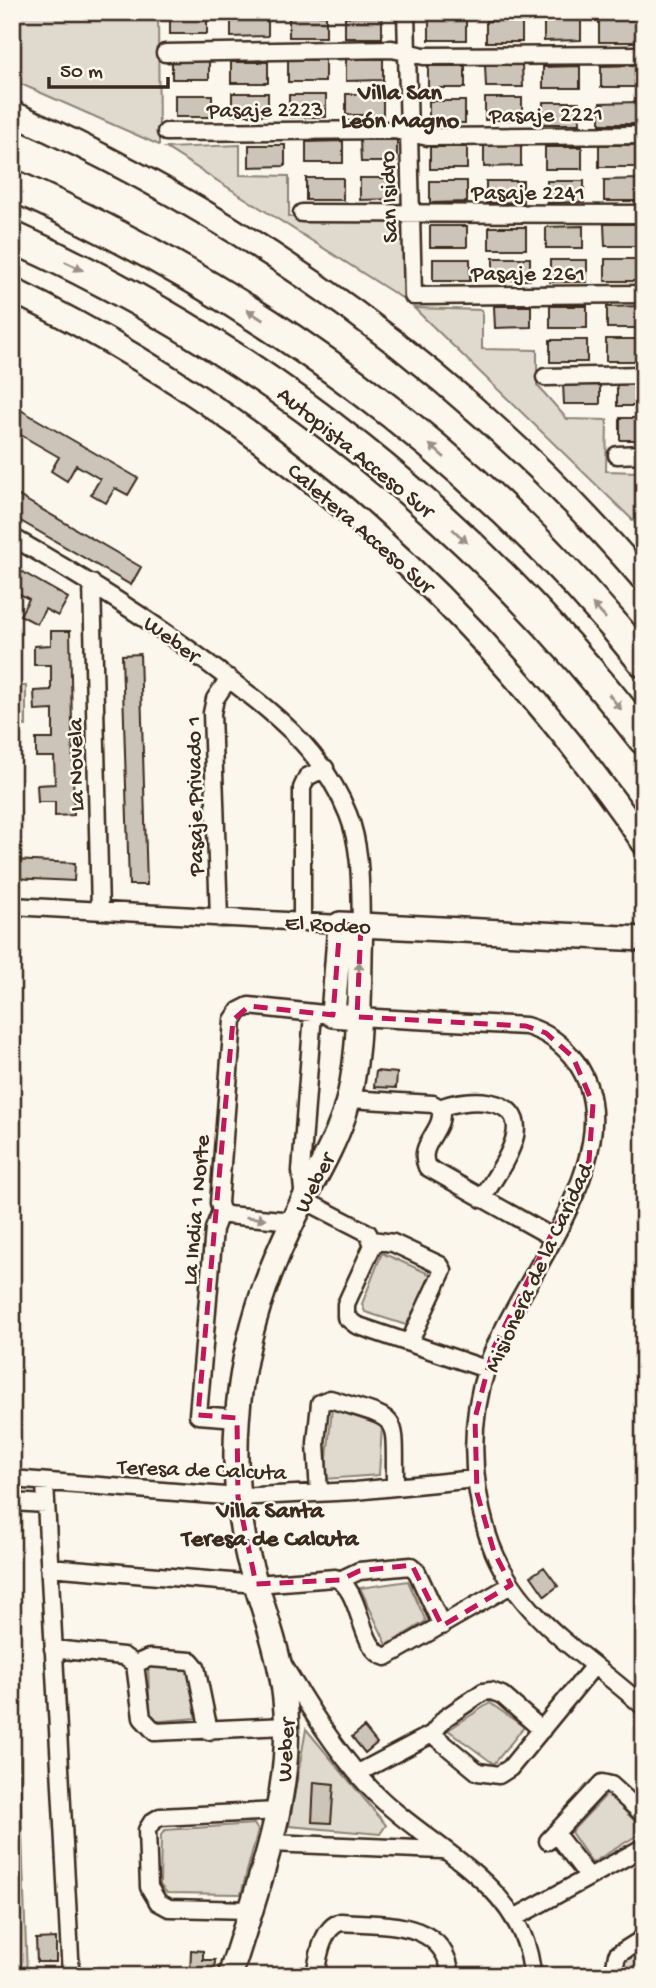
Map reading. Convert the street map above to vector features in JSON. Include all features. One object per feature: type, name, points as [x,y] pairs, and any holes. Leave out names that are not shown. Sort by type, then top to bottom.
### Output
[{"type":"highway","name":"Autopista Acceso Sur","points":[[12,185],[128,240],[214,289],[348,380],[436,450],[515,522],[644,662]]},
{"type":"highway","name":"Autopista Acceso Sur","points":[[12,237],[118,288],[212,343],[340,433],[406,487],[480,555],[563,641],[644,739]]},
{"type":"main road","points":[[12,113],[167,190],[262,247],[357,312],[431,370],[512,442],[644,580]]},
{"type":"main road","name":"Caletera Acceso Sur","points":[[12,290],[139,359],[205,401],[295,467],[359,519],[449,605],[522,683],[586,762],[644,843]]},
{"type":"main road","name":"El Rodeo","points":[[351,925],[644,939]]},
{"type":"main road","name":"Weber","points":[[323,1014],[351,925]]},
{"type":"main road","name":"Weber","points":[[230,1976],[278,1811],[285,1767],[287,1726],[279,1658],[256,1584],[238,1497],[237,1418],[256,1311],[293,1221],[331,1148],[348,1099],[357,1017],[351,925]]},
{"type":"main road","name":"Misionera de la Caridad","points":[[323,1014],[357,1017]]},
{"type":"street","name":"San Isidro","points":[[406,12],[412,296]]},
{"type":"street","points":[[165,52],[392,49],[424,56],[644,55]]},
{"type":"street","name":"Pasaje 2223","points":[[166,132],[407,132]]},
{"type":"street","name":"Pasaje 2221","points":[[407,132],[428,137],[644,135]]},
{"type":"street","name":"Pasaje 2241","points":[[302,213],[644,214]]},
{"type":"street","name":"Pasaje 2261","points":[[412,296],[644,294]]},
{"type":"street","points":[[545,377],[644,375]]},
{"type":"street","points":[[617,455],[644,454]]},
{"type":"street","name":"Weber","points":[[12,537],[124,603],[229,678],[273,712],[325,768],[349,817],[358,848],[351,925]]},
{"type":"street","name":"La Novela","points":[[92,583],[100,911]]},
{"type":"street","points":[[93,617],[104,608],[124,603]]},
{"type":"street","name":"Pasaje Privado 1","points":[[219,918],[212,713],[215,699],[229,678]]},
{"type":"street","points":[[302,922],[302,788],[307,777],[325,768]]},
{"type":"street","name":"El Rodeo","points":[[12,906],[351,925]]},
{"type":"street","name":"La India 1 Norte","points":[[237,1418],[198,1415],[214,1229],[221,1211],[219,1203],[232,1026],[239,1011],[254,1006],[323,1014]]},
{"type":"street","points":[[323,1014],[301,1171],[304,1200],[364,1231],[372,1240],[393,1243],[440,1265],[443,1270],[410,1343]]},
{"type":"street","name":"Misionera de la Caridad","points":[[357,1017],[526,1026],[546,1033],[565,1048],[580,1068],[590,1091],[594,1132],[584,1176],[503,1328],[486,1369],[475,1418],[475,1479],[488,1534],[511,1585],[538,1620],[644,1707]]},
{"type":"street","points":[[348,1099],[433,1104],[440,1108],[462,1102],[491,1102],[501,1105],[513,1117],[516,1129],[512,1145],[482,1199]]},
{"type":"street","points":[[440,1108],[442,1117],[424,1151],[424,1162],[430,1170],[552,1237]]},
{"type":"street","points":[[221,1211],[231,1216],[293,1221]]},
{"type":"street","points":[[372,1240],[372,1248],[346,1304],[346,1317],[356,1325],[486,1369]]},
{"type":"street","points":[[319,1493],[316,1443],[318,1410],[320,1403],[330,1399],[383,1416],[392,1422],[395,1434],[395,1486]]},
{"type":"street","name":"Teresa de Calcuta","points":[[12,1479],[238,1497],[319,1493],[475,1479]]},
{"type":"street","points":[[45,1483],[71,1976]]},
{"type":"street","points":[[12,1502],[46,1504]]},
{"type":"street","points":[[49,1567],[256,1584],[340,1580],[359,1572],[411,1566],[417,1572],[442,1626]]},
{"type":"street","points":[[340,1580],[347,1588],[374,1650],[382,1656],[395,1654],[511,1585]]},
{"type":"street","points":[[53,1649],[123,1656],[135,1664],[142,1718],[150,1730],[160,1734],[287,1726]]},
{"type":"street","points":[[135,1664],[149,1658],[191,1661],[196,1667],[209,1731]]},
{"type":"street","points":[[279,1658],[317,1718],[358,1773],[398,1814],[486,1882],[516,1917],[527,1941],[532,1976]]},
{"type":"street","points":[[432,1734],[478,1772],[492,1776],[510,1768],[593,1667]]},
{"type":"street","points":[[358,1773],[432,1734],[445,1718],[483,1692],[491,1691],[502,1695],[542,1730]]},
{"type":"street","points":[[589,1877],[551,1837],[602,1783],[611,1785],[644,1815]]},
{"type":"street","points":[[250,1910],[169,1908],[158,1902],[149,1887],[147,1830],[152,1822],[160,1817],[278,1811]]},
{"type":"street","points":[[270,1843],[442,1850]]},
{"type":"street","points":[[516,1917],[644,1847]]},
{"type":"street","points":[[315,1976],[328,1930],[341,1922],[402,1925],[419,1930],[443,1952],[451,1976]]},
{"type":"street","points":[[612,1976],[617,1955],[644,1938]]},
{"type":"highlighted area","points":[[340,924],[361,925],[357,1017],[526,1026],[546,1033],[573,1057],[593,1104],[589,1161],[493,1349],[475,1418],[477,1493],[494,1552],[511,1585],[442,1626],[412,1565],[359,1571],[340,1580],[256,1584],[238,1497],[237,1418],[198,1415],[233,1020],[249,1006],[333,1015]]},
{"type":"shaded area","points":[[12,12],[158,12],[159,145],[12,80]]},
{"type":"shaded area","points":[[240,145],[240,175],[289,176],[289,217],[405,218],[405,300],[166,148]]},
{"type":"shaded area","points":[[414,308],[482,310],[482,349],[537,350],[537,385],[567,419],[607,420],[606,471],[638,472],[644,531]]},
{"type":"shaded area","points":[[12,686],[26,686],[26,726],[12,722]]},
{"type":"shaded area","points":[[382,1253],[434,1276],[406,1325],[365,1312],[362,1304]]},
{"type":"shaded area","points":[[332,1408],[382,1426],[379,1475],[325,1479]]},
{"type":"shaded area","points":[[12,1555],[27,1976],[12,1976]]},
{"type":"shaded area","points":[[408,1581],[426,1621],[387,1645],[360,1588]]},
{"type":"shaded area","points":[[148,1666],[188,1670],[197,1718],[150,1722]]},
{"type":"shaded area","points":[[490,1703],[524,1727],[494,1764],[448,1730]]},
{"type":"shaded area","points":[[306,1729],[386,1825],[380,1834],[289,1826]]},
{"type":"shaded area","points":[[608,1793],[644,1831],[592,1863],[571,1832]]},
{"type":"shaded area","points":[[254,1824],[258,1830],[241,1894],[167,1893],[160,1885],[161,1835],[165,1830]]},
{"type":"shaded area","points":[[644,1951],[644,1976],[622,1976],[622,1962]]},
{"type":"building","points":[[170,12],[207,12],[207,34],[170,34]]},
{"type":"building","points":[[231,15],[268,15],[268,36],[231,37]]},
{"type":"building","points":[[289,15],[326,15],[326,37],[289,37]]},
{"type":"building","points":[[382,16],[382,38],[345,38],[345,17]]},
{"type":"building","points":[[429,18],[466,18],[466,40],[429,40]]},
{"type":"building","points":[[544,19],[581,19],[581,40],[544,41]]},
{"type":"building","points":[[522,20],[522,42],[486,42],[486,21]]},
{"type":"building","points":[[599,20],[636,20],[636,42],[599,42]]},
{"type":"building","points":[[209,57],[209,79],[172,79],[172,58]]},
{"type":"building","points":[[346,59],[383,59],[383,80],[346,81]]},
{"type":"building","points":[[288,60],[325,60],[325,82],[288,82]]},
{"type":"building","points":[[231,62],[268,62],[268,83],[231,83]]},
{"type":"building","points":[[485,65],[522,65],[523,87],[486,87]]},
{"type":"building","points":[[638,65],[638,87],[601,87],[601,66]]},
{"type":"building","points":[[428,66],[465,66],[465,88],[428,88]]},
{"type":"building","points":[[580,66],[580,88],[543,88],[543,67]]},
{"type":"building","points":[[232,93],[268,93],[268,115],[232,115]]},
{"type":"building","points":[[346,94],[383,94],[383,115],[346,115]]},
{"type":"building","points":[[175,95],[212,95],[212,117],[175,117]]},
{"type":"building","points":[[289,95],[326,95],[326,117],[289,117]]},
{"type":"building","points":[[485,98],[522,98],[522,120],[485,120]]},
{"type":"building","points":[[429,101],[465,101],[465,123],[429,123]]},
{"type":"building","points":[[543,102],[579,102],[580,124],[543,124]]},
{"type":"building","points":[[637,102],[637,124],[600,124],[600,103]]},
{"type":"building","points":[[360,140],[397,140],[397,162],[361,162]]},
{"type":"building","points":[[343,141],[343,163],[306,163],[306,142]]},
{"type":"building","points":[[249,145],[285,145],[285,166],[249,167]]},
{"type":"building","points":[[484,145],[521,145],[521,166],[484,167]]},
{"type":"building","points":[[599,145],[636,145],[636,167],[599,167]]},
{"type":"building","points":[[430,147],[467,147],[467,169],[430,169]]},
{"type":"building","points":[[545,147],[582,147],[582,169],[545,169]]},
{"type":"building","points":[[306,178],[343,178],[343,200],[306,200]]},
{"type":"building","points":[[360,178],[397,178],[397,199],[360,200]]},
{"type":"building","points":[[640,179],[640,201],[604,201],[604,180]]},
{"type":"building","points":[[430,181],[467,181],[467,202],[430,203]]},
{"type":"building","points":[[486,181],[523,181],[523,202],[486,203]]},
{"type":"building","points":[[547,181],[584,181],[584,202],[547,203]]},
{"type":"building","points":[[604,224],[641,224],[641,246],[605,246]]},
{"type":"building","points":[[430,226],[467,226],[467,247],[430,247]]},
{"type":"building","points":[[583,226],[583,248],[546,248],[546,227]]},
{"type":"building","points":[[489,227],[526,227],[526,249],[489,249]]},
{"type":"building","points":[[493,258],[530,258],[530,280],[493,280]]},
{"type":"building","points":[[433,259],[470,259],[470,281],[433,281]]},
{"type":"building","points":[[605,259],[642,259],[642,281],[605,281]]},
{"type":"building","points":[[550,260],[587,260],[587,282],[550,282]]},
{"type":"building","points":[[494,306],[531,306],[531,327],[495,328]]},
{"type":"building","points":[[550,306],[587,306],[587,328],[550,328]]},
{"type":"building","points":[[643,306],[643,328],[607,328],[607,307]]},
{"type":"building","points":[[606,339],[643,339],[643,361],[606,361]]},
{"type":"building","points":[[550,340],[587,340],[587,362],[550,362]]},
{"type":"building","points":[[563,383],[600,383],[600,404],[564,404]]},
{"type":"building","points":[[617,384],[644,384],[644,406],[617,406]]},
{"type":"building","points":[[12,405],[138,478],[128,495],[115,488],[106,503],[91,494],[100,479],[76,465],[67,481],[51,471],[59,457],[12,430]]},
{"type":"building","points":[[620,418],[644,418],[644,440],[620,440]]},
{"type":"building","points":[[12,492],[141,567],[131,585],[12,516]]},
{"type":"building","points":[[12,566],[68,598],[58,616],[45,609],[37,624],[20,615],[29,599],[12,590]]},
{"type":"building","points":[[51,631],[70,631],[74,815],[55,816],[55,802],[38,802],[37,785],[55,784],[54,757],[36,757],[36,739],[53,739],[53,710],[35,711],[34,691],[51,690],[51,665],[34,665],[34,646],[51,645]]},
{"type":"building","points":[[140,654],[147,885],[129,885],[122,655]]},
{"type":"building","points":[[12,860],[75,863],[74,881],[12,878]]},
{"type":"building","points":[[376,1071],[397,1073],[396,1088],[374,1087]]},
{"type":"building","points":[[544,1567],[558,1586],[545,1596],[531,1576]]},
{"type":"building","points":[[364,1727],[377,1743],[365,1753],[352,1737]]},
{"type":"building","points":[[314,1782],[334,1784],[331,1823],[312,1822]]},
{"type":"building","points":[[56,1938],[56,1962],[37,1962],[36,1939]]},
{"type":"building","points":[[191,1950],[203,1951],[203,1960],[215,1960],[214,1976],[190,1976]]},
{"type":"district","name":"Villa San León Magno","points":[[400,105]]},
{"type":"district","name":"Villa Santa Teresa de Calcuta","points":[[270,1523]]}]
